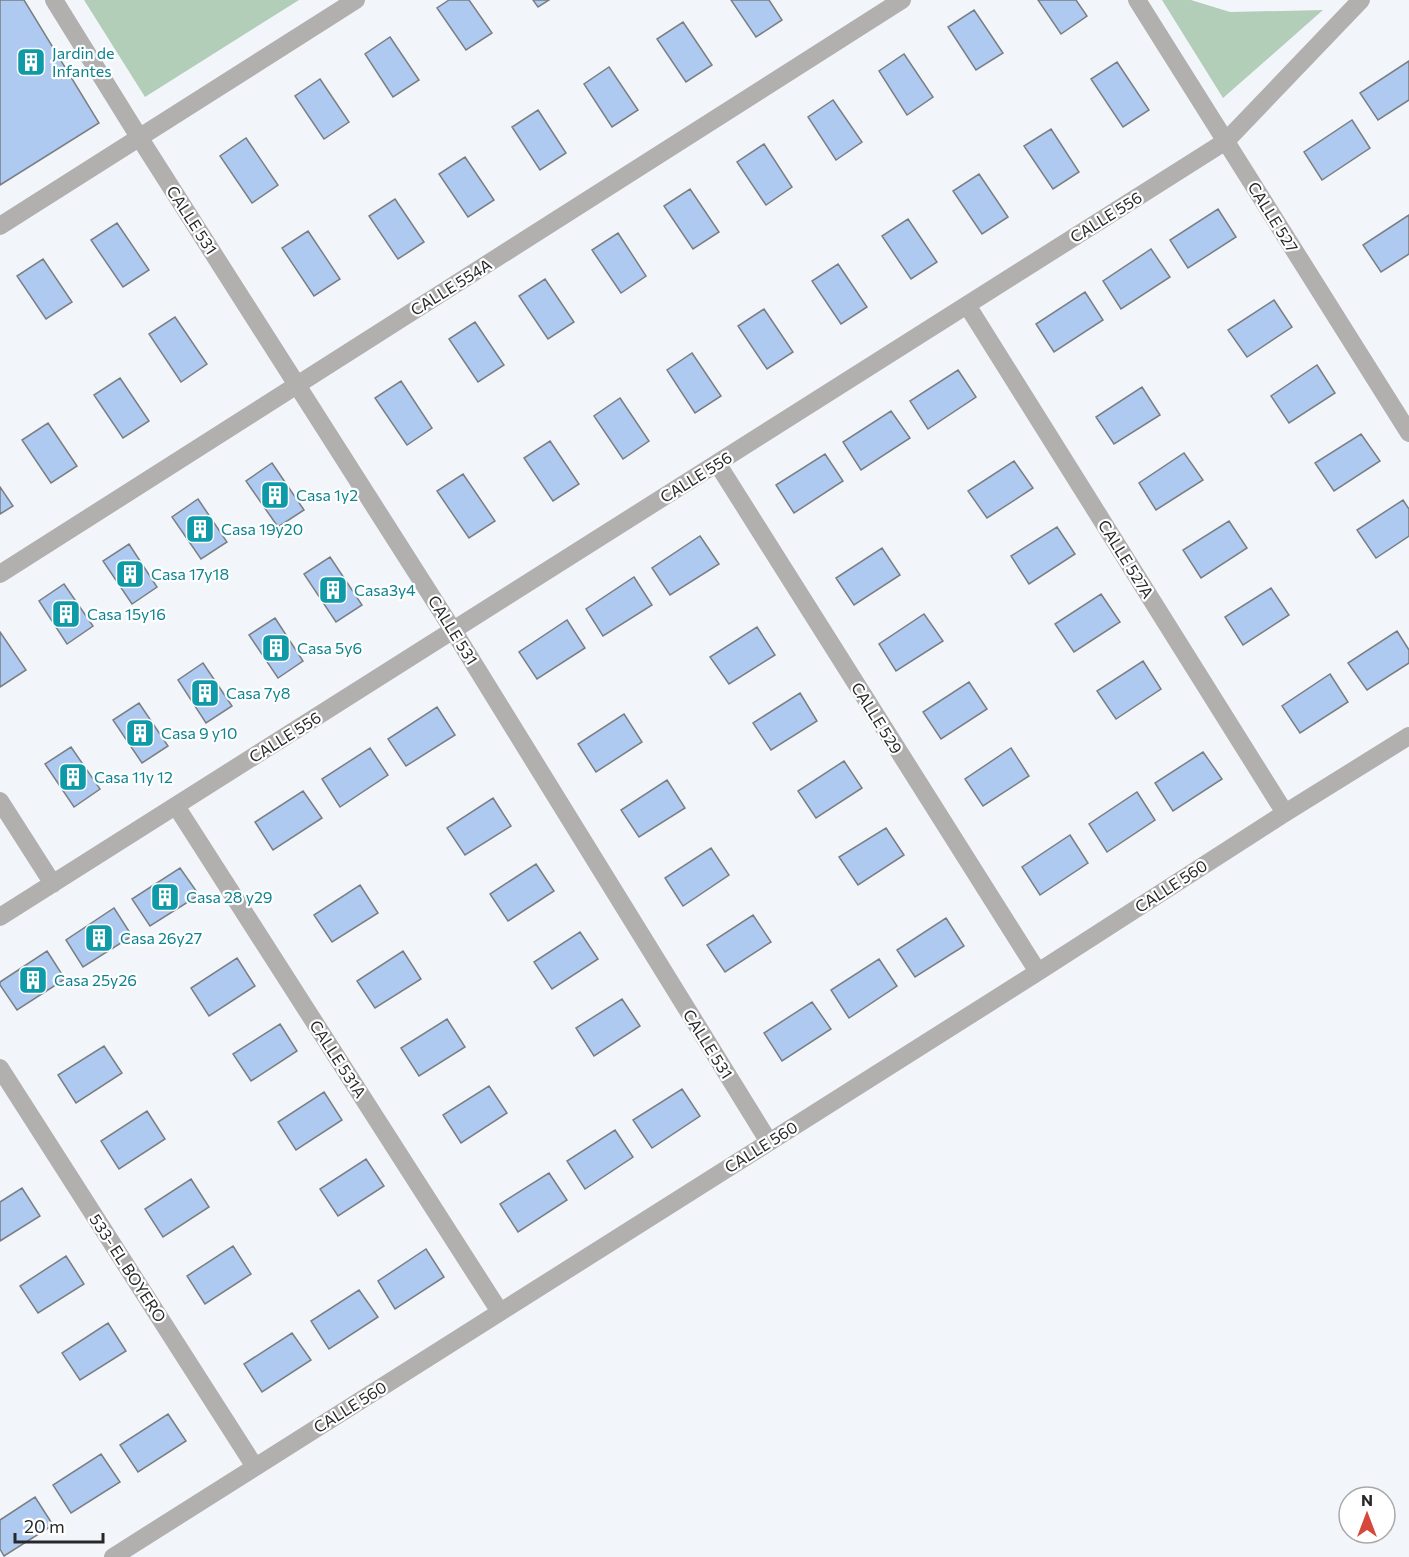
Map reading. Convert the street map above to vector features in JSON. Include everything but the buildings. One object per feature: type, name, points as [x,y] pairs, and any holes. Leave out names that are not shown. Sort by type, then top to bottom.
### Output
[{"type":"street","name":"CALLE 531","points":[[54,0],[139,138],[453,630],[768,1142]]},
{"type":"street","points":[[0,226],[356,0]]},
{"type":"street","name":"CALLE 554A","points":[[0,574],[902,0]]},
{"type":"street","name":"CALLE 527","points":[[1137,0],[1409,433]]},
{"type":"street","name":"CALLE 556","points":[[0,917],[1226,141],[1361,0]]},
{"type":"street","name":"CALLE 527A","points":[[967,305],[1285,813]]},
{"type":"street","name":"CALLE 529","points":[[717,464],[1038,972]]},
{"type":"street","name":"CALLE 560","points":[[113,1557],[1409,736]]},
{"type":"street","points":[[0,801],[53,884]]},
{"type":"street","name":"CALLE 531A","points":[[176,806],[500,1312]]},
{"type":"street","name":"533- EL BOYERO","points":[[0,1068],[255,1467]]},
{"type":"green space","points":[[84,0],[299,0],[145,97]]},
{"type":"green space","points":[[1162,0],[1191,0],[1230,12],[1323,10],[1223,98]]},
{"type":"place","name":"Jardin de Infantes","points":[[31,62]]},
{"type":"place","name":"Casa 1y2","points":[[275,495]]},
{"type":"place","name":"Casa 19y20","points":[[200,529]]},
{"type":"place","name":"Casa 17y18","points":[[130,574]]},
{"type":"place","name":"Casa3y4","points":[[333,590]]},
{"type":"place","name":"Casa 15y16","points":[[66,614]]},
{"type":"place","name":"Casa 5y6","points":[[276,648]]},
{"type":"place","name":"Casa 7y8","points":[[205,693]]},
{"type":"place","name":"Casa 9 y10","points":[[140,733]]},
{"type":"place","name":"Casa 11y 12","points":[[73,777]]},
{"type":"place","name":"Casa 28 y29","points":[[165,897]]},
{"type":"place","name":"Casa 26y27","points":[[99,938]]},
{"type":"place","name":"Casa 25y26","points":[[33,980]]}]
